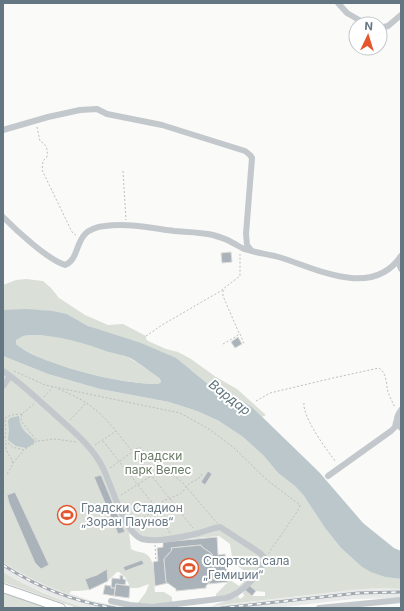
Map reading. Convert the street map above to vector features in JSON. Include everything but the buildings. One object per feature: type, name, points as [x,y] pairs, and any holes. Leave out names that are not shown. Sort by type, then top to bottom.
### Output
[{"type":"main road","points":[[3,588],[61,608]]},
{"type":"street","points":[[338,3],[347,13],[352,16]]},
{"type":"street","points":[[388,26],[401,15]]},
{"type":"street","points":[[3,130],[35,120],[80,110],[97,109],[107,114],[162,125],[245,150],[252,158],[246,234],[247,245],[251,250]]},
{"type":"street","points":[[3,217],[33,244],[63,264],[70,261],[82,236],[92,229],[98,227],[127,225],[209,234],[229,240],[241,248],[278,257],[334,275],[352,278],[376,276],[388,269],[400,257]]},
{"type":"street","points":[[400,257],[401,269]]},
{"type":"street","points":[[3,371],[11,373],[90,449],[105,472],[129,528],[134,534],[140,538],[155,540],[197,533],[217,527],[223,528],[265,558],[263,564],[245,587],[236,594],[226,598],[152,607],[130,605],[111,601]]},
{"type":"street","points":[[3,386],[11,373]]},
{"type":"street","points":[[328,476],[391,431],[395,427],[400,411]]},
{"type":"street","points":[[396,422],[401,428]]},
{"type":"street","points":[[319,608],[401,600]]},
{"type":"path","points":[[35,120],[40,141],[45,143],[48,150],[48,157],[43,161],[42,170],[72,232],[76,236],[82,236]]},
{"type":"path","points":[[123,171],[127,225]]},
{"type":"path","points":[[146,336],[162,324],[223,290],[240,276],[241,248]]},
{"type":"path","points":[[223,290],[224,296],[244,344]]},
{"type":"path","points":[[223,344],[239,334]]},
{"type":"path","points":[[256,401],[270,393],[379,368],[382,370],[384,375],[391,399],[400,411]]},
{"type":"path","points":[[11,373],[53,387],[112,400],[176,411],[209,429],[233,447],[267,480],[300,505],[299,509],[265,558]]},
{"type":"path","points":[[13,464],[11,456],[6,450],[5,418],[11,414],[22,414],[39,401],[53,387]]},
{"type":"path","points":[[53,387],[86,402],[102,415],[197,533]]},
{"type":"path","points":[[66,425],[86,402]]},
{"type":"path","points":[[304,403],[304,412],[332,457],[340,467]]},
{"type":"path","points":[[22,414],[22,424],[37,442]]},
{"type":"path","points":[[90,449],[116,431]]},
{"type":"path","points":[[6,474],[25,450],[37,442],[60,439],[79,443]]},
{"type":"path","points":[[102,440],[157,509],[173,538]]},
{"type":"path","points":[[6,442],[16,448],[25,450]]},
{"type":"path","points":[[105,472],[139,447],[186,487],[223,528]]},
{"type":"path","points":[[115,498],[164,467]]},
{"type":"path","points":[[129,528],[157,509],[163,501],[178,495],[190,483],[198,479],[203,473]]},
{"type":"path","points":[[155,540],[156,561]]},
{"type":"shaded area","points":[[27,309],[67,314],[88,326],[141,343],[176,358],[208,384],[219,389],[230,398],[244,402],[252,407],[319,472],[363,523],[394,548],[401,551],[401,579],[385,577],[362,567],[341,548],[325,528],[304,496],[295,486],[278,473],[264,456],[243,437],[219,421],[197,411],[169,402],[100,389],[48,374],[3,356],[3,310]],"holes":[[[41,335],[71,340],[127,357],[156,376],[161,382],[158,384],[138,383],[69,368],[41,358],[26,351],[16,344],[16,340],[23,336]]]},
{"type":"shaded area","points":[[19,416],[22,428],[35,441],[26,448],[16,446],[8,440],[8,421],[10,418]]},
{"type":"shaded area","points":[[3,562],[25,575],[57,589],[92,601],[130,608],[86,608],[61,600],[28,586],[3,572]]},
{"type":"shaded area","points":[[378,588],[401,589],[401,598],[353,599],[275,608],[198,608],[352,590]]},
{"type":"green space","points":[[26,279],[43,281],[59,298],[85,315],[108,325],[123,324],[146,336],[148,341],[166,349],[178,352],[191,359],[216,377],[237,389],[266,415],[262,417],[252,407],[244,402],[230,398],[219,389],[208,384],[192,371],[88,326],[67,314],[37,310],[3,310],[3,285],[16,280]]},
{"type":"green space","points":[[31,335],[69,339],[124,356],[152,372],[161,382],[158,384],[150,384],[103,377],[52,362],[21,348],[16,344],[15,340],[23,336]]},
{"type":"green space","name":"Градски парк Велес","points":[[3,356],[48,374],[100,389],[169,402],[197,411],[219,421],[243,437],[264,456],[278,473],[295,486],[304,496],[325,528],[341,548],[362,567],[385,577],[401,579],[401,589],[378,588],[352,590],[212,606],[238,596],[240,599],[244,596],[243,593],[245,590],[252,596],[265,596],[265,592],[256,591],[249,585],[252,576],[250,578],[248,576],[249,574],[233,563],[230,544],[219,536],[163,541],[136,538],[129,533],[131,549],[146,554],[151,561],[154,571],[155,592],[164,592],[172,597],[172,604],[137,604],[146,592],[149,584],[138,588],[131,588],[125,577],[119,572],[96,587],[71,591],[69,594],[19,572],[3,562]]},
{"type":"green space","points":[[3,572],[43,593],[86,608],[77,608],[3,582]]},
{"type":"green space","points":[[230,580],[239,586],[245,580],[247,581],[233,594],[216,597],[216,594]]},
{"type":"green space","points":[[3,592],[45,607],[48,608],[3,608]]},
{"type":"railway","points":[[3,565],[43,587],[71,598],[115,608]]},
{"type":"railway","points":[[221,608],[358,593],[401,592]]},
{"type":"place","name":"Градски Стадион „Зоран Паунов“","points":[[67,515]]},
{"type":"place","name":"Спортска сала „Гемиџии“","points":[[189,568]]},
{"type":"water label","name":"Вардар","points":[[230,397]]}]
